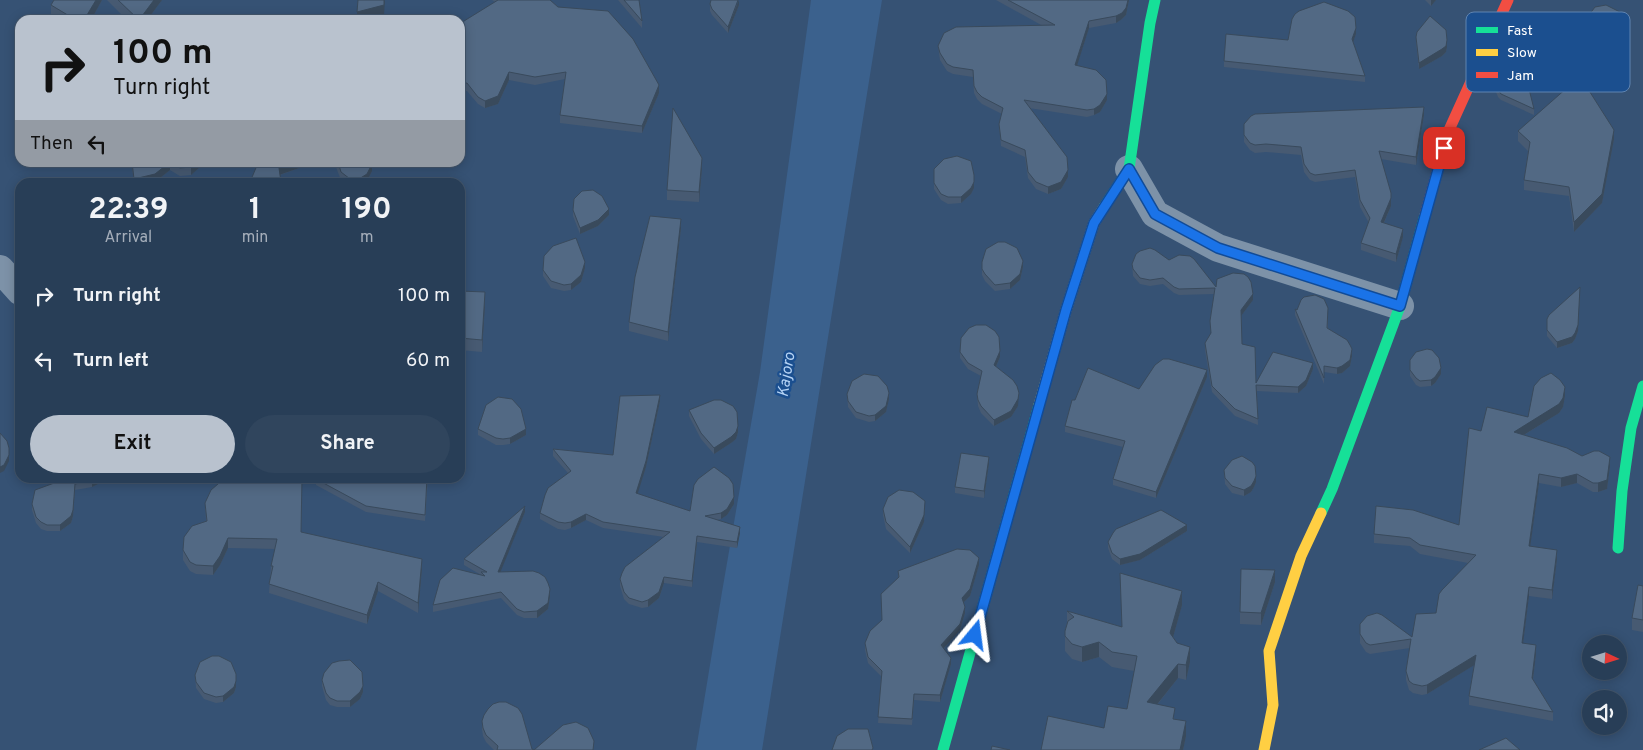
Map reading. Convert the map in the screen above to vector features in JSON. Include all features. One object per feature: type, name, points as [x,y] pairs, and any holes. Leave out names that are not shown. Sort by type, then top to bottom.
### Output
[{"type":"street","points":[[943,750],[1066,310],[1088,240],[1094,223],[1129,169],[1150,22],[1155,0]]},
{"type":"street","points":[[1503,12],[1508,0]]},
{"type":"street","points":[[1264,750],[1273,705],[1269,650],[1301,556],[1332,489],[1400,306],[1449,130],[1466,92]]},
{"type":"street","points":[[1129,169],[1155,214],[1218,248],[1400,306]]},
{"type":"street","points":[[0,269],[15,286]]},
{"type":"street","points":[[1618,548],[1622,491],[1631,428],[1643,386]]},
{"type":"water","name":"Kajoro","points":[[811,0],[882,0],[762,750],[696,750],[760,372]]},
{"type":"building","points":[[54,0],[96,0],[87,15],[68,15],[51,5]]},
{"type":"building","points":[[118,0],[154,0],[143,15],[134,15]]},
{"type":"building","points":[[358,0],[384,0],[384,5],[357,12]]},
{"type":"building","points":[[498,0],[550,0],[558,7],[608,11],[633,39],[659,85],[642,126],[560,115],[566,72],[535,77],[509,72],[498,96],[485,101],[478,97],[467,83],[465,83],[465,20]]},
{"type":"building","points":[[624,0],[639,0],[642,21]]},
{"type":"building","points":[[711,0],[738,0],[728,27],[712,9]]},
{"type":"building","points":[[1008,0],[1128,0],[1126,8],[1122,13],[1116,16],[1089,21],[1075,65],[1096,70],[1106,80],[1107,94],[1100,105],[1094,109],[1087,110],[1024,100],[1067,157],[1068,170],[1061,182],[1048,187],[1036,182],[1028,172],[1025,150],[1001,140],[999,124],[1003,108],[982,97],[977,92],[974,86],[973,70],[953,67],[947,64],[938,46],[944,33],[956,27],[1055,25]]},
{"type":"building","points":[[1324,2],[1348,11],[1355,17],[1356,28],[1352,39],[1365,76],[1224,61],[1226,34],[1288,40],[1292,19],[1295,14]]},
{"type":"building","points":[[1606,5],[1620,12],[1591,12],[1595,7]]},
{"type":"building","points":[[1430,16],[1446,30],[1446,46],[1419,63],[1417,32]]},
{"type":"building","points":[[1500,92],[1530,92],[1534,109]]},
{"type":"building","points":[[1562,92],[1590,92],[1614,130],[1602,194],[1574,222],[1569,187],[1524,180],[1530,142],[1518,131]]},
{"type":"building","points":[[1424,107],[1416,157],[1379,151],[1391,193],[1391,198],[1381,222],[1403,229],[1396,254],[1361,243],[1370,218],[1360,200],[1355,170],[1315,175],[1310,173],[1304,164],[1301,147],[1255,145],[1250,143],[1244,135],[1244,124],[1255,114]]},
{"type":"building","points":[[673,108],[702,158],[699,192],[667,190]]},
{"type":"building","points":[[957,156],[971,161],[974,182],[971,188],[961,197],[948,197],[941,194],[934,183],[934,169],[944,159]]},
{"type":"building","points":[[133,167],[164,167],[155,174],[134,178]]},
{"type":"building","points":[[256,167],[281,167],[279,168],[280,178],[252,178]]},
{"type":"building","points":[[340,167],[370,167],[367,174],[360,178],[349,178],[341,172]]},
{"type":"building","points":[[593,190],[602,196],[609,209],[598,220],[580,228],[573,210],[574,199],[582,191]]},
{"type":"building","points":[[650,216],[681,219],[668,332],[629,322],[635,277]]},
{"type":"building","points":[[576,238],[585,262],[581,275],[571,284],[564,285],[551,281],[543,270],[544,256],[553,246]]},
{"type":"building","points":[[998,242],[1005,242],[1017,248],[1023,261],[1020,274],[1010,283],[995,285],[982,269],[982,262],[986,249]]},
{"type":"building","points":[[1150,248],[1169,260],[1179,255],[1190,256],[1216,287],[1217,279],[1233,273],[1244,274],[1248,277],[1253,294],[1241,310],[1242,344],[1255,347],[1256,383],[1273,352],[1313,363],[1306,380],[1298,387],[1256,385],[1258,419],[1235,409],[1212,386],[1205,343],[1211,333],[1210,321],[1215,288],[1179,289],[1163,278],[1150,280],[1140,278],[1133,269],[1132,264],[1136,254]]},
{"type":"building","points":[[1580,287],[1578,325],[1575,333],[1572,337],[1557,342],[1547,330],[1547,319]]},
{"type":"building","points":[[465,291],[485,292],[482,340],[465,338]]},
{"type":"building","points":[[1315,295],[1324,299],[1328,308],[1327,328],[1347,340],[1352,349],[1350,360],[1342,366],[1337,368],[1324,366],[1324,378],[1295,309],[1297,310],[1304,297]]},
{"type":"building","points":[[976,325],[986,325],[995,331],[999,337],[1000,351],[994,365],[1013,380],[1019,393],[1018,399],[1011,411],[994,420],[978,400],[977,394],[982,371],[968,363],[960,352],[961,338],[969,328]]},
{"type":"building","points":[[1427,349],[1432,350],[1439,358],[1441,368],[1431,380],[1420,381],[1410,370],[1410,360],[1416,352]]},
{"type":"building","points":[[1163,359],[1207,370],[1156,492],[1113,479],[1125,441],[1065,426],[1072,400],[1075,400],[1088,368],[1139,389],[1155,365]]},
{"type":"building","points":[[1551,373],[1565,387],[1563,398],[1559,404],[1514,432],[1567,448],[1582,456],[1599,451],[1610,457],[1607,480],[1598,483],[1593,483],[1577,474],[1561,478],[1539,474],[1529,546],[1557,550],[1552,590],[1529,587],[1522,643],[1536,645],[1532,678],[1553,712],[1469,696],[1476,655],[1427,685],[1413,684],[1409,681],[1406,671],[1411,639],[1370,645],[1366,643],[1360,634],[1360,624],[1367,616],[1377,613],[1412,637],[1416,614],[1436,613],[1439,594],[1476,555],[1420,545],[1410,538],[1374,534],[1376,506],[1413,510],[1459,525],[1469,428],[1481,431],[1487,407],[1528,417],[1534,386],[1541,378]]},
{"type":"building","points":[[864,374],[878,376],[887,386],[889,393],[886,406],[875,415],[869,416],[856,412],[848,401],[847,394],[852,381]]},
{"type":"building","points":[[660,395],[646,461],[636,493],[690,511],[694,485],[698,479],[714,467],[729,478],[733,484],[734,497],[727,509],[721,513],[705,516],[740,527],[737,542],[697,536],[692,581],[664,577],[659,592],[642,602],[629,598],[624,592],[620,579],[622,573],[625,567],[670,532],[603,522],[586,514],[571,522],[558,522],[540,513],[548,488],[571,471],[553,449],[613,455],[620,396]]},
{"type":"building","points":[[498,397],[512,399],[521,409],[526,429],[510,438],[496,438],[478,429],[486,405]]},
{"type":"building","points":[[714,400],[721,400],[733,406],[737,412],[738,426],[736,432],[731,437],[714,448],[701,433],[689,410]]},
{"type":"building","points":[[0,433],[7,441],[9,455],[4,465],[0,467]]},
{"type":"building","points":[[961,453],[989,457],[984,491],[955,487]]},
{"type":"building","points":[[1242,456],[1255,466],[1256,476],[1251,486],[1244,490],[1232,486],[1225,478],[1224,470],[1232,460]]},
{"type":"building","points":[[54,483],[81,483],[75,484],[71,516],[60,525],[47,525],[36,517],[32,504],[35,490]]},
{"type":"building","points":[[219,483],[302,483],[301,532],[422,559],[418,603],[378,582],[367,615],[269,584],[277,539],[228,538],[213,566],[196,565],[190,562],[183,550],[184,537],[192,526],[207,521],[205,503],[211,490]]},
{"type":"building","points":[[323,483],[427,483],[425,515],[366,506]]},
{"type":"building","points":[[899,490],[913,492],[925,501],[924,515],[910,547],[886,522],[883,509],[888,497]]},
{"type":"building","points":[[525,506],[498,572],[533,571],[539,573],[545,577],[550,589],[548,603],[537,611],[524,612],[517,609],[501,592],[433,605],[440,580],[453,568],[485,576],[481,572],[487,572],[464,559]]},
{"type":"building","points":[[1161,510],[1187,525],[1140,554],[1120,559],[1112,553],[1108,542],[1116,529]]},
{"type":"building","points":[[957,549],[970,550],[979,558],[970,589],[962,598],[965,607],[960,624],[941,645],[951,658],[940,695],[914,694],[912,719],[878,717],[882,671],[868,657],[865,643],[870,631],[882,620],[881,594],[899,577],[898,571]]},
{"type":"building","points":[[1241,569],[1275,570],[1261,613],[1240,612]]},
{"type":"building","points":[[1120,573],[1182,591],[1170,633],[1177,643],[1190,647],[1186,665],[1178,664],[1147,702],[1175,708],[1173,719],[1186,721],[1180,750],[1041,750],[1048,716],[1104,728],[1108,706],[1127,709],[1137,656],[1112,652],[1099,642],[1082,647],[1072,644],[1065,636],[1068,621],[1074,617],[1067,611],[1122,627]]},
{"type":"building","points":[[1638,585],[1643,586],[1643,620],[1632,618]]},
{"type":"building","points":[[212,656],[219,656],[231,662],[236,674],[234,687],[223,696],[216,697],[204,693],[196,682],[195,675],[200,662]]},
{"type":"building","points":[[350,660],[362,672],[363,686],[360,692],[350,701],[337,701],[330,698],[326,693],[322,680],[324,673],[332,663]]},
{"type":"building","points":[[506,702],[518,708],[522,714],[532,749],[534,750],[497,750],[498,746],[486,735],[482,721],[484,715],[493,704]]},
{"type":"building","points":[[576,722],[588,728],[594,741],[593,750],[534,750],[563,725]]},
{"type":"building","points":[[848,729],[868,729],[872,750],[832,750],[837,736]]},
{"type":"building","points":[[1506,738],[1520,750],[1479,750]]},
{"type":"building","points":[[992,746],[1010,750],[991,750]]},
{"type":"traffic: fast","points":[[1104,207],[1129,169],[1155,0]]},
{"type":"traffic: fast","points":[[1321,513],[1332,489],[1400,306],[1425,215]]},
{"type":"traffic: fast","points":[[1618,548],[1622,491],[1631,428],[1643,386]]},
{"type":"traffic: fast","points":[[943,750],[1039,405]]},
{"type":"traffic: slow","points":[[1039,405],[1066,310],[1094,223],[1104,207]]},
{"type":"traffic: slow","points":[[1264,750],[1273,705],[1269,651],[1301,556],[1321,513]]},
{"type":"traffic: jam","points":[[1503,12],[1508,0]]},
{"type":"traffic: jam","points":[[1425,215],[1449,130],[1466,92]]},
{"type":"route","points":[[975,635],[1066,310],[1094,223],[1129,169],[1155,214],[1218,248],[1400,306],[1444,148]]}]
